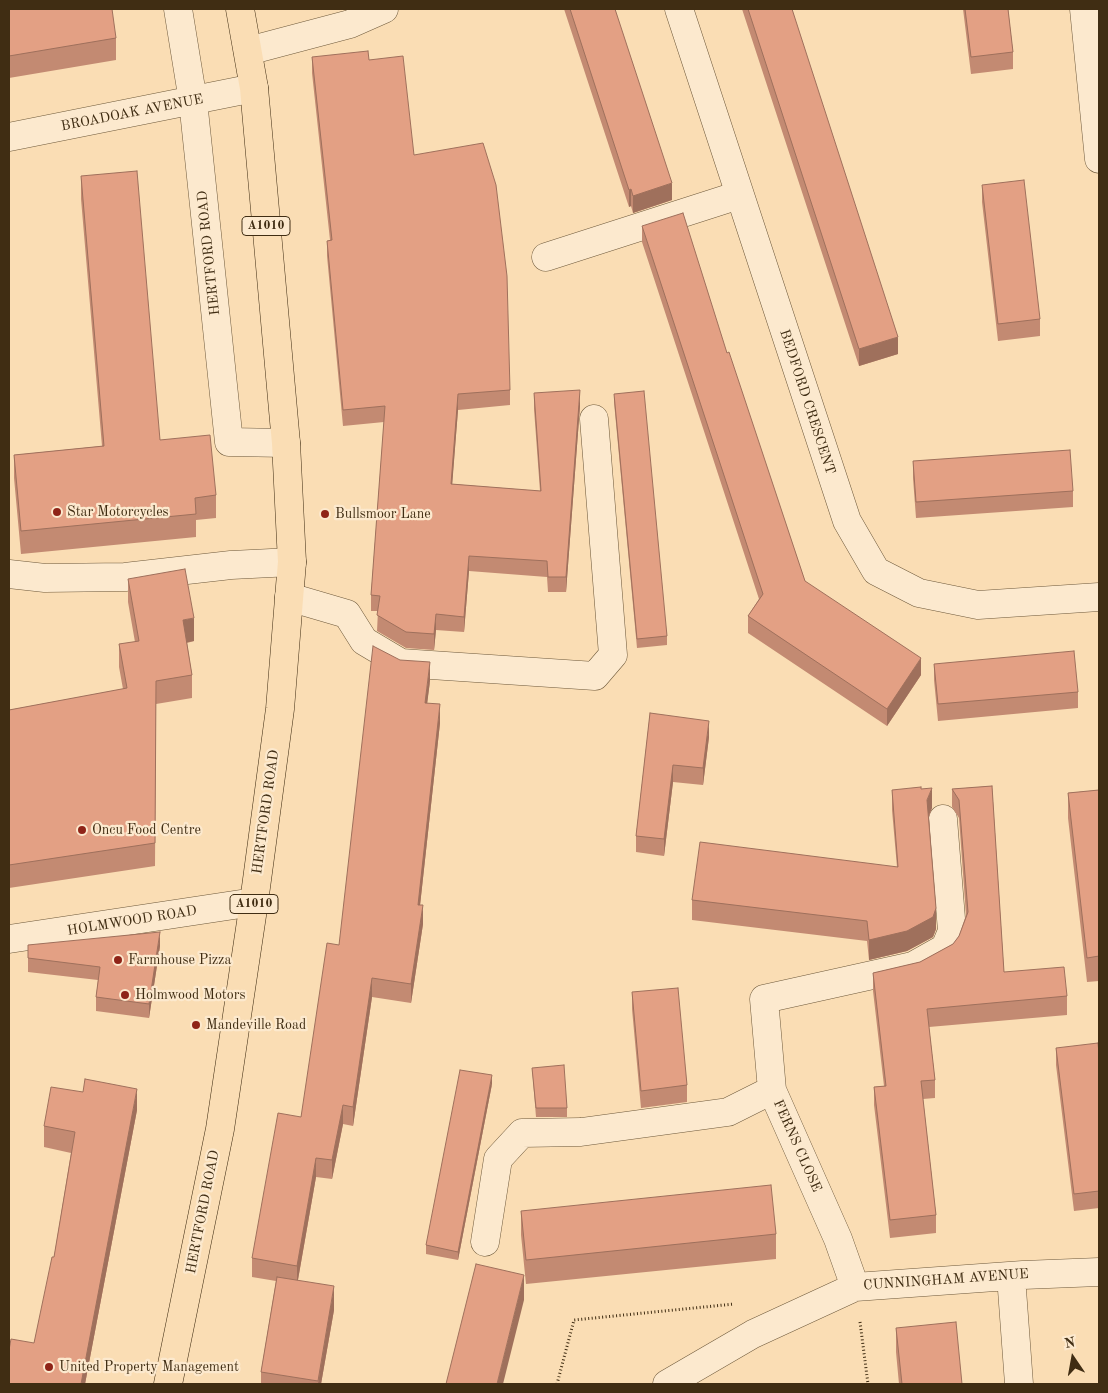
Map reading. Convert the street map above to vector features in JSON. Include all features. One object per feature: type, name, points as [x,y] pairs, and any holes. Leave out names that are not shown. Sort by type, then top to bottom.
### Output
[{"type":"main road","name":"HERTFORD ROAD","points":[[168,1384],[220,1129],[254,902],[280,709],[292,562],[286,443],[254,88],[240,9]]},
{"type":"street","name":"HERTFORD ROAD","points":[[178,9],[193,101],[229,442],[286,443]]},
{"type":"street","points":[[248,51],[350,24],[384,9]]},
{"type":"street","name":"BEDFORD CRESCENT","points":[[679,9],[846,521],[876,571],[919,593],[978,604],[1099,596]]},
{"type":"street","points":[[1084,9],[1099,159]]},
{"type":"street","name":"BROADOAK AVENUE","points":[[9,138],[254,88]]},
{"type":"street","points":[[546,257],[739,195]]},
{"type":"street","points":[[289,597],[347,614],[364,641],[401,663],[595,676],[613,655],[594,419]]},
{"type":"street","points":[[9,574],[45,578],[125,577],[232,565],[292,562]]},
{"type":"street","name":"FERNS CLOSE","points":[[855,1286],[838,1239],[772,1090],[764,999],[913,966],[945,948],[952,931],[943,819]]},
{"type":"street","name":"HOLMWOOD ROAD","points":[[9,939],[254,902]]},
{"type":"street","points":[[485,1242],[498,1158],[522,1133],[581,1132],[728,1112],[772,1090]]},
{"type":"street","name":"CUNNINGHAM AVENUE","points":[[667,1384],[753,1334],[855,1286],[1099,1272]]},
{"type":"street","points":[[1011,1276],[1019,1384]]},
{"type":"path","points":[[855,1286],[868,1384]]},
{"type":"path","points":[[556,1384],[574,1320],[739,1303]]},
{"type":"building","points":[[9,9],[112,9],[116,38],[9,56]]},
{"type":"building","points":[[570,9],[615,9],[672,183],[633,196],[631,189],[629,190]]},
{"type":"building","points":[[748,9],[792,9],[898,337],[859,349]]},
{"type":"building","points":[[965,9],[1008,9],[1013,52],[971,57]]},
{"type":"building","points":[[368,51],[369,60],[403,56],[414,155],[483,143],[496,185],[507,276],[510,390],[458,394],[451,484],[541,491],[534,393],[580,390],[566,577],[548,577],[547,561],[469,556],[464,617],[436,614],[434,634],[406,632],[377,615],[380,596],[371,595],[385,406],[343,410],[327,241],[332,240],[312,57]]},
{"type":"building","points":[[137,171],[160,440],[210,435],[216,495],[195,498],[196,514],[21,531],[14,455],[104,446],[81,176]]},
{"type":"building","points":[[1024,180],[1040,319],[998,324],[982,185]]},
{"type":"building","points":[[683,213],[727,353],[729,352],[805,581],[921,658],[887,709],[748,616],[763,594],[642,226]]},
{"type":"building","points":[[644,391],[667,636],[637,639],[614,394]]},
{"type":"building","points":[[1070,450],[1073,491],[916,502],[913,461]]},
{"type":"building","name":"Oncu Food Centre","points":[[185,569],[194,618],[183,620],[192,675],[156,681],[155,843],[9,865],[9,710],[127,688],[119,644],[139,641],[128,579]]},
{"type":"building","points":[[373,646],[400,660],[430,662],[425,703],[440,704],[418,905],[423,905],[411,984],[372,978],[353,1107],[343,1105],[332,1160],[316,1158],[297,1266],[252,1258],[278,1113],[301,1117],[327,943],[339,945]]},
{"type":"building","points":[[1074,651],[1078,692],[938,704],[934,664]]},
{"type":"building","points":[[650,713],[709,721],[703,768],[673,765],[664,839],[636,836]]},
{"type":"building","points":[[992,786],[1004,972],[1064,967],[1067,996],[927,1009],[935,1080],[921,1081],[936,1215],[890,1220],[874,1087],[886,1086],[873,973],[920,962],[953,944],[959,936],[968,912],[959,800],[952,789]]},
{"type":"building","points":[[921,787],[921,789],[932,788],[927,800],[936,908],[933,917],[907,931],[869,940],[867,921],[692,900],[700,842],[898,867],[892,790]]},
{"type":"building","points":[[1099,790],[1099,956],[1087,958],[1068,793]]},
{"type":"building","points":[[160,932],[149,1004],[96,997],[100,967],[28,958],[28,945]]},
{"type":"building","points":[[678,988],[687,1085],[641,1091],[632,992]]},
{"type":"building","points":[[1098,1043],[1099,1191],[1074,1194],[1056,1048]]},
{"type":"building","points":[[564,1065],[567,1108],[536,1108],[532,1068]]},
{"type":"building","points":[[460,1070],[492,1075],[458,1252],[426,1245]]},
{"type":"building","points":[[85,1079],[137,1089],[81,1384],[9,1384],[9,1350],[11,1339],[34,1343],[52,1257],[54,1257],[75,1132],[44,1126],[51,1087],[83,1092]]},
{"type":"building","points":[[771,1185],[776,1234],[526,1260],[521,1211]]},
{"type":"building","points":[[476,1264],[524,1275],[497,1384],[446,1384]]},
{"type":"building","points":[[277,1277],[334,1286],[318,1381],[261,1372]]},
{"type":"building","points":[[956,1322],[962,1384],[902,1384],[896,1328]]},
{"type":"place","name":"Star Motorcycles","points":[[57,512]]},
{"type":"place","name":"Bullsmoor Lane","points":[[325,514]]},
{"type":"place","name":"Oncu Food Centre","points":[[82,830]]},
{"type":"place","name":"Farmhouse Pizza","points":[[118,960]]},
{"type":"place","name":"Holmwood Motors","points":[[125,995]]},
{"type":"place","name":"Mandeville Road","points":[[196,1025]]},
{"type":"place","name":"United Property Management","points":[[49,1367]]}]
